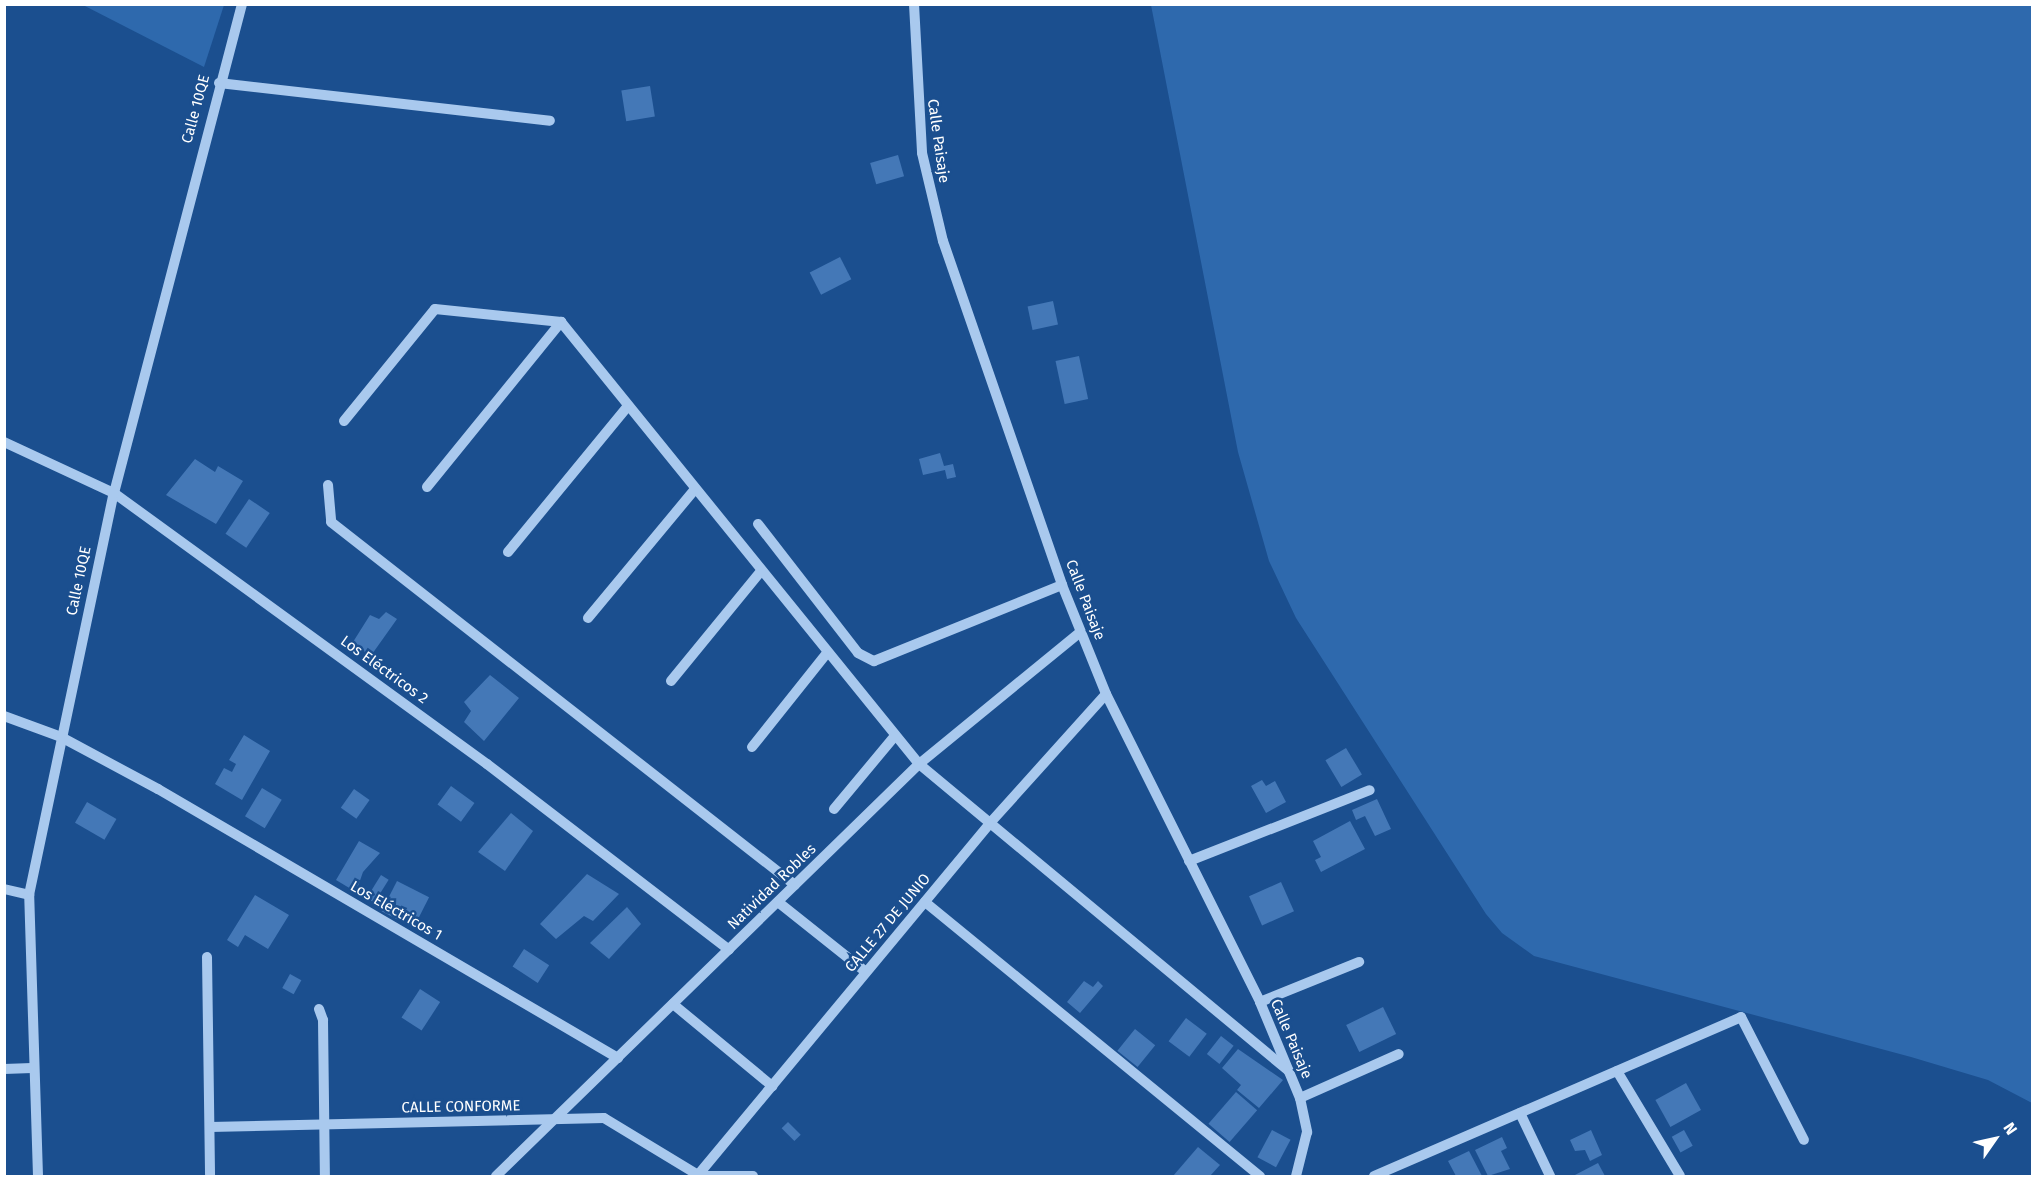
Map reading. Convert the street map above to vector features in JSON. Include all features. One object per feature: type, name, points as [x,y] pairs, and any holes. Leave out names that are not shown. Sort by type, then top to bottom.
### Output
[{"type":"street","name":"Calle 10QE","points":[[38,1176],[32,1068],[29,895],[114,493],[219,82],[242,4]]},
{"type":"street","name":"Calle Paisaje","points":[[914,4],[917,105],[932,202],[1080,632],[1106,694],[1260,1002],[1300,1098],[1307,1132],[1296,1176]]},
{"type":"street","points":[[219,82],[550,121]]},
{"type":"street","points":[[344,421],[435,309],[561,322],[894,737],[919,764],[1289,1071]]},
{"type":"street","points":[[427,487],[561,322]]},
{"type":"street","points":[[508,552],[628,406]]},
{"type":"street","name":"Los Eléctricos 2","points":[[4,442],[114,493],[488,764],[729,950]]},
{"type":"street","points":[[328,485],[331,522],[795,885]]},
{"type":"street","points":[[588,618],[694,489]]},
{"type":"street","points":[[758,524],[858,653],[874,661],[1062,585]]},
{"type":"street","points":[[671,681],[761,571]]},
{"type":"street","name":"Natividad Robles","points":[[496,1176],[919,764],[1080,632]]},
{"type":"street","points":[[752,747],[827,653]]},
{"type":"street","name":"CALLE 27 DE JUNIO","points":[[695,1176],[990,823],[1106,694]]},
{"type":"street","name":"Los Eléctricos 1","points":[[4,716],[61,738],[158,789],[618,1058]]},
{"type":"street","points":[[834,809],[894,737]]},
{"type":"street","points":[[1189,861],[1370,790]]},
{"type":"street","points":[[4,890],[29,895]]},
{"type":"street","points":[[778,902],[866,972]]},
{"type":"street","points":[[925,902],[1260,1176]]},
{"type":"street","points":[[207,957],[210,1176]]},
{"type":"street","points":[[1260,1002],[1359,962]]},
{"type":"street","points":[[673,1004],[772,1086]]},
{"type":"street","points":[[319,1009],[323,1020],[326,1176]]},
{"type":"street","points":[[1374,1176],[1741,1017],[1804,1140]]},
{"type":"street","points":[[1300,1098],[1399,1054]]},
{"type":"street","points":[[4,1069],[32,1068]]},
{"type":"street","points":[[1617,1071],[1680,1176]]},
{"type":"street","points":[[1520,1113],[1550,1176]]},
{"type":"street","name":"CALLE CONFORME","points":[[210,1127],[604,1118],[695,1176]]},
{"type":"street","points":[[695,1176],[753,1176]]},
{"type":"shaded area","points":[[83,5],[224,5],[204,67]]},
{"type":"shaded area","points":[[1151,5],[2032,5],[2032,1103],[1988,1080],[1911,1057],[1534,956],[1502,933],[1486,914],[1296,618],[1269,561],[1238,452]]},
{"type":"building","points":[[650,86],[655,117],[626,121],[621,91]]},
{"type":"building","points":[[898,155],[904,176],[876,184],[870,163]]},
{"type":"building","points":[[840,257],[851,279],[821,295],[810,272]]},
{"type":"building","points":[[1053,301],[1058,324],[1033,330],[1028,306]]},
{"type":"building","points":[[1079,356],[1088,399],[1065,404],[1056,361]]},
{"type":"building","points":[[940,453],[944,466],[953,464],[956,477],[947,479],[945,470],[923,475],[919,459]]},
{"type":"building","points":[[195,459],[215,472],[218,466],[243,481],[216,524],[166,495]]},
{"type":"building","points":[[249,499],[270,513],[246,548],[226,534]]},
{"type":"building","points":[[386,612],[397,619],[370,657],[353,642],[370,615],[379,619]]},
{"type":"building","points":[[490,675],[519,698],[484,741],[464,722],[471,711],[464,702]]},
{"type":"building","points":[[244,735],[270,751],[242,800],[215,784],[224,768],[232,772],[236,764],[229,760]]},
{"type":"building","points":[[1346,748],[1362,775],[1341,787],[1325,760]]},
{"type":"building","points":[[1262,780],[1266,786],[1275,781],[1286,802],[1266,813],[1251,786]]},
{"type":"building","points":[[451,786],[474,803],[461,822],[437,805]]},
{"type":"building","points":[[262,788],[282,800],[265,828],[245,816]]},
{"type":"building","points":[[354,789],[370,800],[356,819],[341,808]]},
{"type":"building","points":[[1377,799],[1391,829],[1375,836],[1365,816],[1356,820],[1352,810]]},
{"type":"building","points":[[87,802],[116,819],[104,840],[75,823]]},
{"type":"building","points":[[511,813],[533,831],[505,871],[478,852]]},
{"type":"building","points":[[1350,821],[1365,849],[1321,872],[1315,860],[1321,857],[1313,841]]},
{"type":"building","points":[[359,841],[380,853],[363,872],[356,892],[336,880]]},
{"type":"building","points":[[587,874],[619,894],[593,921],[584,916],[556,939],[540,924]]},
{"type":"building","points":[[381,875],[389,880],[374,903],[367,898]]},
{"type":"building","points":[[397,881],[429,897],[414,928],[382,911]]},
{"type":"building","points":[[1281,882],[1294,911],[1262,925],[1249,896]]},
{"type":"building","points":[[255,895],[289,915],[268,949],[245,935],[238,947],[227,940]]},
{"type":"building","points":[[627,907],[641,924],[609,959],[590,943]]},
{"type":"building","points":[[524,949],[549,965],[538,983],[513,967]]},
{"type":"building","points":[[290,974],[301,980],[294,994],[282,988]]},
{"type":"building","points":[[1084,981],[1093,987],[1098,981],[1103,986],[1080,1013],[1067,1002]]},
{"type":"building","points":[[420,989],[440,1002],[422,1031],[401,1018]]},
{"type":"building","points":[[1383,1007],[1396,1034],[1359,1052],[1346,1025]]},
{"type":"building","points":[[1186,1018],[1207,1034],[1189,1057],[1169,1041]]},
{"type":"building","points":[[1135,1029],[1155,1045],[1138,1067],[1117,1051]]},
{"type":"building","points":[[1221,1036],[1234,1046],[1219,1064],[1207,1054]]},
{"type":"building","points":[[1238,1049],[1283,1080],[1259,1108],[1237,1090],[1241,1085],[1222,1068]]},
{"type":"building","points":[[1686,1083],[1701,1110],[1670,1127],[1655,1100]]},
{"type":"building","points":[[1236,1092],[1257,1110],[1230,1142],[1208,1124]]},
{"type":"building","points":[[788,1122],[801,1135],[794,1141],[782,1128]]},
{"type":"building","points":[[1272,1130],[1291,1140],[1276,1167],[1257,1157]]},
{"type":"building","points":[[1591,1130],[1602,1155],[1590,1161],[1585,1150],[1575,1151],[1570,1140]]},
{"type":"building","points":[[1684,1130],[1693,1146],[1680,1153],[1672,1137]]},
{"type":"building","points":[[1502,1137],[1507,1148],[1501,1151],[1510,1169],[1488,1176],[1475,1150]]},
{"type":"building","points":[[1198,1147],[1220,1165],[1210,1176],[1173,1176]]},
{"type":"building","points":[[1469,1151],[1482,1176],[1456,1176],[1448,1161]]},
{"type":"building","points":[[1598,1163],[1605,1176],[1573,1176]]}]
